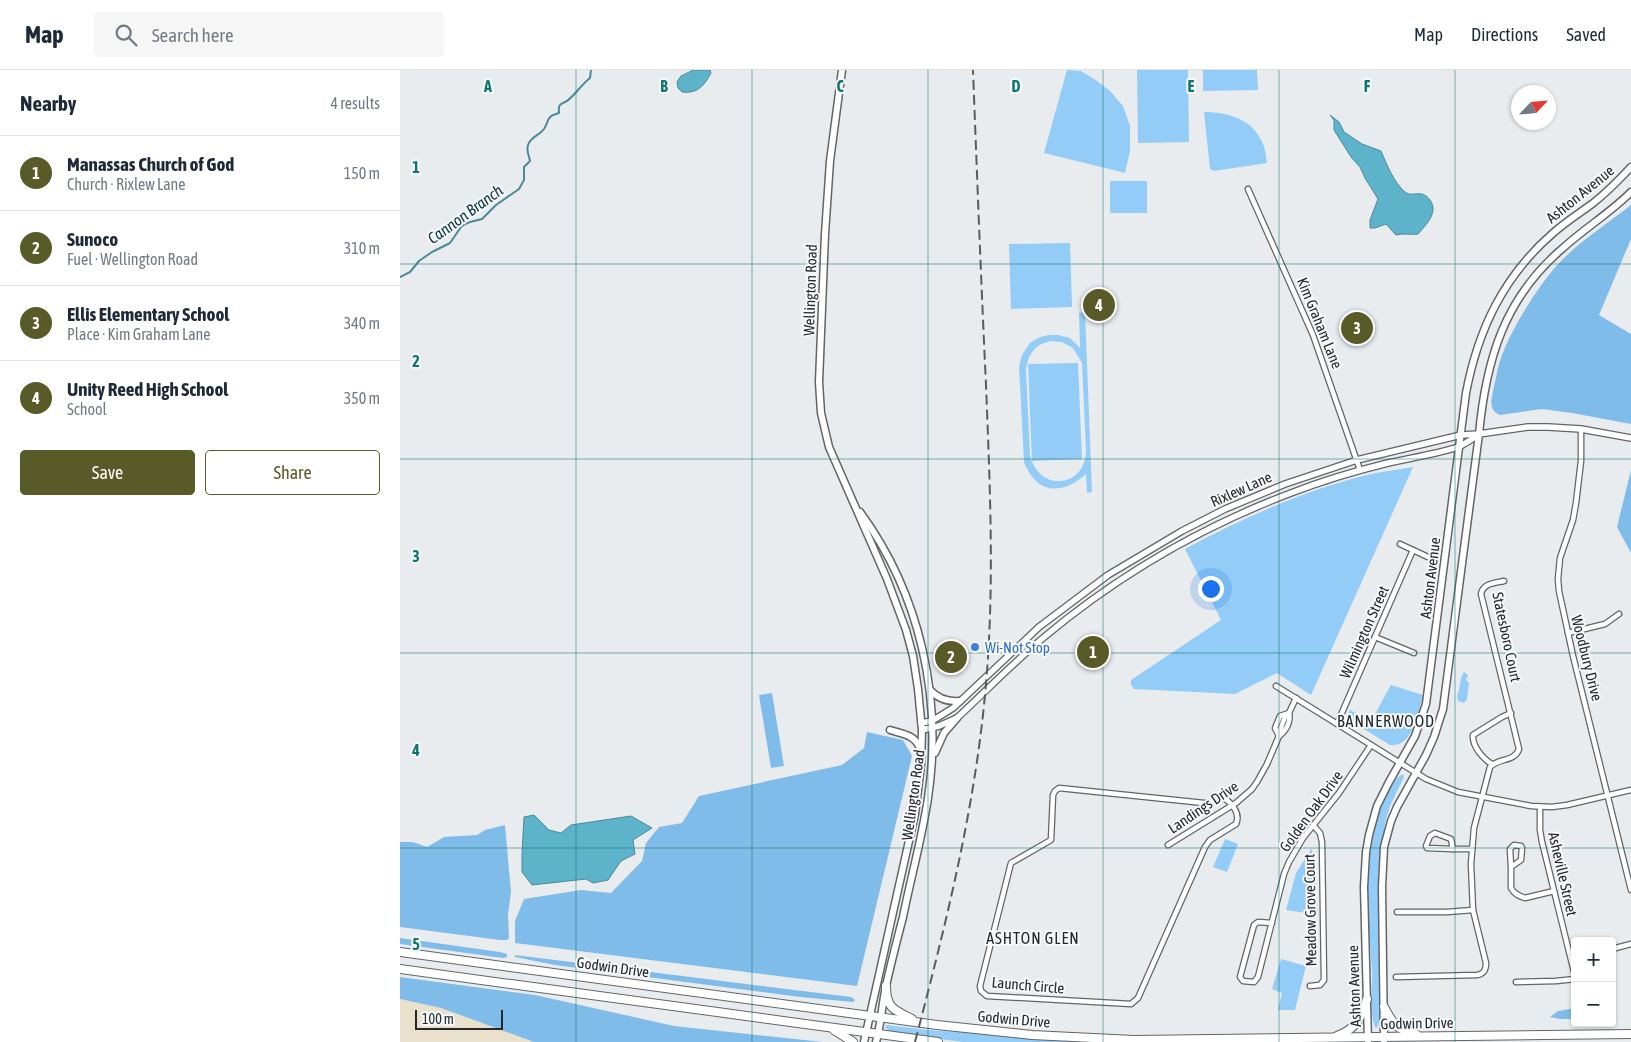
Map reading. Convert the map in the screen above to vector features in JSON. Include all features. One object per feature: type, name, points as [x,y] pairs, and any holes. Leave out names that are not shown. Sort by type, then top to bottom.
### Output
[{"type":"main road","name":"Wellington Road","points":[[842,70],[827,200],[819,382],[821,413],[829,447],[855,504],[906,630],[913,656],[921,726],[921,753],[915,814],[864,1042]]},
{"type":"main road","name":"Ashton Avenue","points":[[1368,1040],[1364,887],[1368,835],[1389,782],[1415,736],[1422,719],[1429,689],[1466,393],[1476,351],[1482,333],[1501,294],[1516,272],[1554,232],[1604,194],[1631,167]]},
{"type":"main road","name":"Ashton Avenue","points":[[1384,1040],[1382,887],[1384,847],[1397,806],[1416,773],[1436,731],[1447,692],[1482,404],[1489,367],[1501,333],[1517,302],[1538,272],[1582,232],[1608,213],[1631,192]]},
{"type":"main road","name":"Wellington Road","points":[[855,504],[876,536],[903,589],[921,642],[930,690],[932,724],[932,766],[926,812],[886,986],[876,1042]]},
{"type":"main road","points":[[930,690],[944,700],[960,701]]},
{"type":"main road","points":[[932,766],[939,742],[949,726],[957,718]]},
{"type":"main road","points":[[890,730],[912,737],[919,745],[921,753]]},
{"type":"main road","name":"Godwin Drive","points":[[400,952],[870,1016],[1032,1035],[1097,1039],[1328,1038],[1384,1040],[1428,1037],[1631,1034]]},
{"type":"main road","name":"Godwin Drive","points":[[400,969],[938,1042]]},
{"type":"main road","points":[[886,986],[887,999],[892,1008],[920,1022]]},
{"type":"main road","points":[[1328,1038],[1342,1034],[1355,1025],[1361,1018],[1367,999]]},
{"type":"main road","points":[[1384,1007],[1396,1026],[1428,1037]]},
{"type":"main road","points":[[828,1027],[853,1042]]},
{"type":"main road","points":[[884,1042],[896,1036]]},
{"type":"street","name":"Kim Graham Lane","points":[[1248,189],[1313,335],[1360,470]]},
{"type":"street","name":"Rixlew Lane","points":[[932,724],[949,711],[1039,627],[1082,593],[1134,558],[1182,530],[1253,497],[1285,484],[1357,460],[1461,435],[1528,428],[1581,429],[1631,438]]},
{"type":"street","name":"Woodbury Drive","points":[[1581,429],[1576,503],[1560,558],[1558,591],[1608,795],[1629,868],[1631,890]]},
{"type":"street","name":"Rixlew Lane","points":[[921,726],[957,718],[1044,637],[1114,584],[1200,533],[1258,506],[1292,493],[1360,470],[1459,446],[1479,434]]},
{"type":"street","points":[[1400,544],[1428,557]]},
{"type":"street","name":"Wilmington Street","points":[[1337,724],[1414,550]]},
{"type":"street","name":"Statesboro Court","points":[[1492,764],[1513,757],[1519,752],[1482,594],[1486,585],[1504,581]]},
{"type":"street","points":[[1568,633],[1605,624],[1619,614]]},
{"type":"street","points":[[1375,637],[1414,653]]},
{"type":"street","points":[[1276,686],[1416,773],[1442,786],[1482,797],[1540,807],[1567,806],[1631,790]]},
{"type":"street","name":"Landings Drive","points":[[1168,845],[1232,806],[1257,782],[1279,736],[1290,720],[1289,713],[1296,698]]},
{"type":"street","name":"Landings Drive","points":[[1279,736],[1276,728],[1280,716],[1289,713]]},
{"type":"street","points":[[1396,977],[1476,975],[1482,974],[1485,971],[1486,964],[1473,910],[1472,849],[1474,828],[1489,769],[1492,764],[1484,758],[1473,742],[1474,735],[1502,716],[1511,713]]},
{"type":"street","name":"Golden Oak Drive","points":[[1272,924],[1258,922],[1254,925],[1240,977],[1243,981],[1254,982],[1258,977],[1272,924],[1284,874],[1289,862],[1303,838],[1342,789],[1371,745]]},
{"type":"street","name":"Launch Circle","points":[[1059,788],[1204,803],[1209,803],[1221,797],[1226,799],[1232,806],[1236,813],[1236,824],[1207,844],[1138,998],[1131,1004],[987,996],[981,991],[980,986],[1011,863],[1051,840],[1053,795],[1059,788]]},
{"type":"street","name":"Asheville Street","points":[[1540,807],[1541,836],[1571,953]]},
{"type":"street","name":"Meadow Grove Court","points":[[1310,986],[1320,985],[1324,980],[1322,842],[1320,833],[1313,825]]},
{"type":"street","points":[[1453,849],[1453,842],[1450,838],[1435,833],[1430,836],[1426,846],[1427,848],[1453,849],[1472,849]]},
{"type":"street","points":[[1511,868],[1522,860],[1521,846],[1514,845],[1510,848],[1511,888],[1514,893],[1525,898],[1554,891]]},
{"type":"street","points":[[1397,912],[1473,910]]},
{"type":"street","points":[[1616,948],[1631,944]]},
{"type":"street","points":[[1516,982],[1556,981],[1571,978]]},
{"type":"shaded area","points":[[693,70],[710,70],[711,73],[706,82],[696,90],[682,92],[678,88],[677,82],[681,76]]},
{"type":"shaded area","points":[[1067,70],[1081,71],[1097,81],[1110,91],[1123,106],[1130,126],[1130,151],[1125,173],[1044,153]]},
{"type":"shaded area","points":[[1137,70],[1188,70],[1189,142],[1138,143]]},
{"type":"shaded area","points":[[1203,70],[1257,70],[1258,90],[1203,91]]},
{"type":"shaded area","points":[[1204,112],[1229,115],[1251,126],[1257,132],[1262,142],[1267,163],[1214,171],[1210,169]]},
{"type":"shaded area","points":[[1330,115],[1339,122],[1344,132],[1362,144],[1381,151],[1394,178],[1405,192],[1423,195],[1430,200],[1433,209],[1432,214],[1418,234],[1396,235],[1386,224],[1370,228],[1370,220],[1378,199],[1360,167],[1351,157],[1334,130],[1334,120]]},
{"type":"shaded area","points":[[1110,181],[1147,181],[1147,213],[1110,213]]},
{"type":"shaded area","points":[[1631,205],[1631,239],[1599,315],[1631,334],[1631,424],[1542,409],[1500,415],[1496,413],[1492,407],[1492,399],[1499,364],[1517,323],[1535,294],[1553,270],[1570,252]]},
{"type":"shaded area","points":[[1070,243],[1072,307],[1011,309],[1009,244]]},
{"type":"shaded area","points":[[1085,312],[1092,492],[1087,493],[1086,474],[1068,486],[1051,488],[1043,486],[1029,473],[1024,462],[1019,366],[1022,355],[1030,343],[1048,335],[1070,338],[1080,348],[1079,313]],"holes":[[[1045,342],[1062,342],[1073,348],[1082,363],[1086,451],[1084,463],[1078,473],[1070,479],[1061,481],[1051,480],[1042,476],[1035,467],[1030,455],[1026,370],[1028,359],[1037,347]]]},
{"type":"shaded area","points":[[1078,363],[1082,459],[1032,461],[1028,364]]},
{"type":"shaded area","points":[[1413,467],[1311,695],[1277,673],[1235,694],[1134,689],[1131,685],[1131,680],[1221,620],[1185,549],[1251,516],[1297,497],[1378,472]]},
{"type":"shaded area","points":[[1631,470],[1631,553],[1617,527]]},
{"type":"shaded area","points":[[1464,672],[1468,675],[1466,680],[1469,683],[1467,699],[1464,703],[1458,701],[1457,696]]},
{"type":"shaded area","points":[[1391,685],[1423,695],[1409,735],[1404,741],[1390,745],[1346,718],[1350,710],[1371,721]]},
{"type":"shaded area","points":[[772,693],[784,766],[771,768],[759,695]]},
{"type":"shaded area","points":[[867,732],[903,740],[912,756],[857,986],[515,943],[515,921],[524,899],[581,890],[611,893],[642,861],[646,843],[659,827],[682,823],[699,796],[842,765],[864,748]]},
{"type":"shaded area","points":[[1403,774],[1404,777],[1390,806],[1385,823],[1380,861],[1378,898],[1381,1013],[1376,1029],[1371,1008],[1372,972],[1368,908],[1371,847],[1382,805],[1393,783]]},
{"type":"shaded area","points":[[534,815],[549,830],[561,833],[571,825],[631,816],[652,828],[633,840],[635,854],[621,861],[608,880],[593,883],[586,879],[532,885],[522,872],[522,853],[524,817]]},
{"type":"shaded area","points":[[505,825],[511,892],[508,914],[509,938],[507,940],[400,927],[400,842],[413,842],[427,847],[444,837],[477,835],[485,830]]},
{"type":"shaded area","points":[[1225,839],[1238,844],[1227,872],[1213,867]]},
{"type":"shaded area","points":[[1312,848],[1318,915],[1286,910],[1296,873]]},
{"type":"shaded area","points":[[400,938],[500,952],[507,954],[507,957],[400,944]]},
{"type":"shaded area","points":[[515,955],[851,997],[855,1000],[853,1002],[800,997],[555,965],[515,957]]},
{"type":"shaded area","points":[[1281,959],[1306,966],[1295,1010],[1278,1010],[1282,993],[1272,989]]},
{"type":"shaded area","points":[[400,977],[535,995],[674,1026],[823,1042],[534,1042],[441,1008],[400,999]]},
{"type":"shaded area","points":[[400,999],[441,1008],[534,1042],[400,1042]]},
{"type":"shaded area","points":[[1571,1009],[1571,1019],[1550,1017],[1558,1011]]},
{"type":"shaded area","points":[[886,1025],[938,1031],[1083,1042],[962,1042],[890,1032],[885,1027]]},
{"type":"waterway","name":"Cannon Branch","points":[[400,277],[410,272],[419,261],[432,252],[450,243],[465,224],[482,219],[496,205],[519,189],[524,180],[524,167],[530,161],[527,149],[529,142],[544,129],[550,117],[559,113],[560,105],[567,101],[590,78],[591,70]]},
{"type":"railway","points":[[915,1042],[937,956],[966,826],[980,739],[988,656],[991,578],[990,501],[973,70]]},
{"type":"place","name":"Unity Reed High School","points":[[1099,305]]},
{"type":"place","name":"Ellis Elementary School","points":[[1357,328]]},
{"type":"place","name":"Wi-Not Stop","points":[[975,647]]},
{"type":"place","name":"Manassas Church of God","points":[[1093,652]]},
{"type":"place","name":"Sunoco","points":[[951,657]]},
{"type":"district","name":"BANNERWOOD","points":[[1386,721]]},
{"type":"district","name":"ASHTON GLEN","points":[[1033,938]]}]
